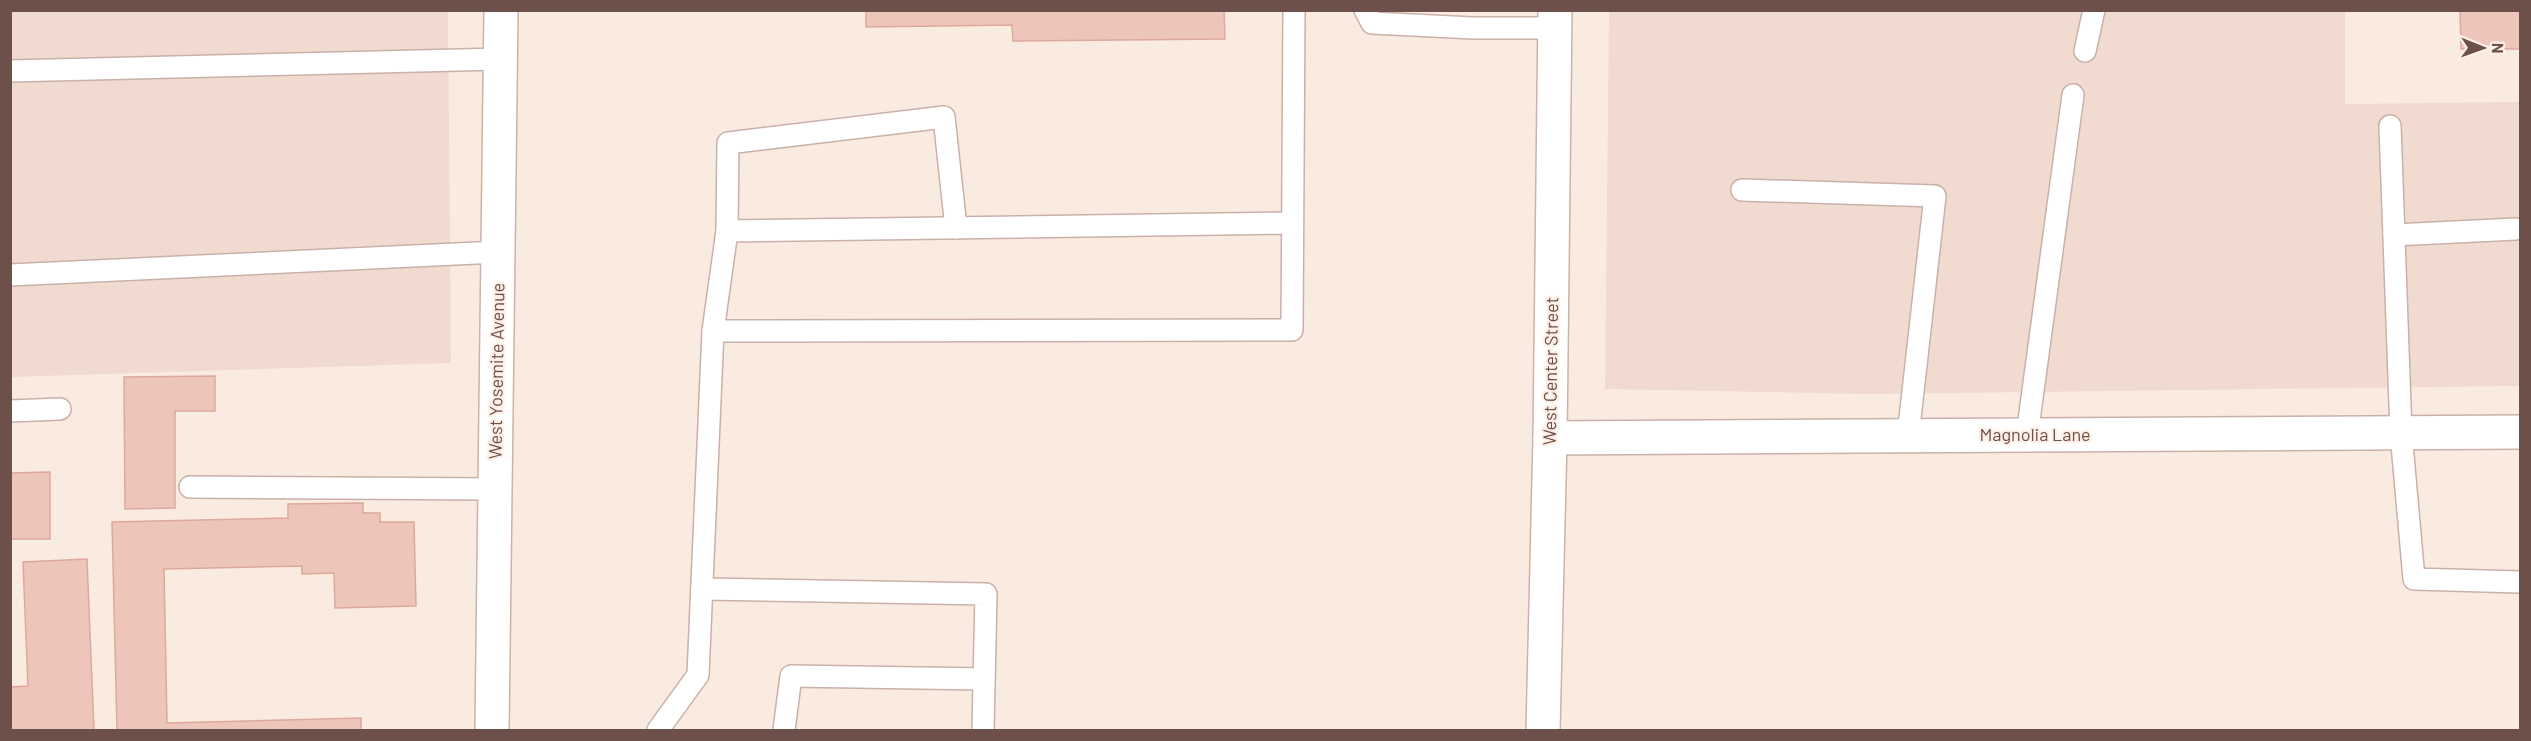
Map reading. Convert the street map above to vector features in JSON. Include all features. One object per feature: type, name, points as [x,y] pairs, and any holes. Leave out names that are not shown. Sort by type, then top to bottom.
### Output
[{"type":"street","name":"West Yosemite Avenue","points":[[492,730],[501,10]]},
{"type":"street","name":"West Center Street","points":[[1543,730],[1550,438],[1555,19]]},
{"type":"street","name":"Magnolia Lane","points":[[1550,438],[2520,432]]},
{"type":"lane","points":[[713,331],[1292,330],[1294,10]]},
{"type":"lane","points":[[2085,51],[2094,10]]},
{"type":"lane","points":[[1369,17],[1473,28],[1555,19]]},
{"type":"lane","points":[[10,71],[501,59]]},
{"type":"lane","points":[[2027,435],[2073,95]]},
{"type":"lane","points":[[658,730],[698,675],[713,331],[728,231],[728,143],[944,117],[956,228]]},
{"type":"lane","points":[[2390,126],[2402,433],[2414,579],[2520,582]]},
{"type":"lane","points":[[1742,190],[1935,196],[1908,436]]},
{"type":"lane","points":[[728,231],[1292,223]]},
{"type":"lane","points":[[2394,235],[2516,229]]},
{"type":"lane","points":[[10,275],[498,252]]},
{"type":"lane","points":[[10,411],[60,409]]},
{"type":"lane","points":[[190,487],[495,489]]},
{"type":"lane","points":[[702,589],[986,594],[983,730]]},
{"type":"lane","points":[[784,730],[791,676],[984,679]]},
{"type":"shaded area","points":[[10,11],[448,11],[451,363],[11,377]]},
{"type":"shaded area","points":[[1609,11],[2345,11],[2345,104],[2520,102],[2520,386],[1866,394],[1605,389]]},
{"type":"building","points":[[866,10],[1224,10],[1225,39],[1013,41],[1012,25],[866,27]]},
{"type":"building","points":[[2460,10],[2520,10],[2520,49],[2461,49]]},
{"type":"building","points":[[215,376],[215,411],[175,411],[175,508],[125,509],[124,377]]},
{"type":"building","points":[[50,472],[50,539],[10,539],[10,473]]},
{"type":"building","points":[[363,503],[363,513],[380,513],[380,522],[414,522],[416,606],[335,608],[334,573],[302,574],[302,566],[164,569],[167,723],[361,718],[361,730],[117,730],[112,522],[288,518],[288,504]]},
{"type":"building","points":[[87,559],[94,730],[10,730],[10,687],[28,686],[23,562]]}]
